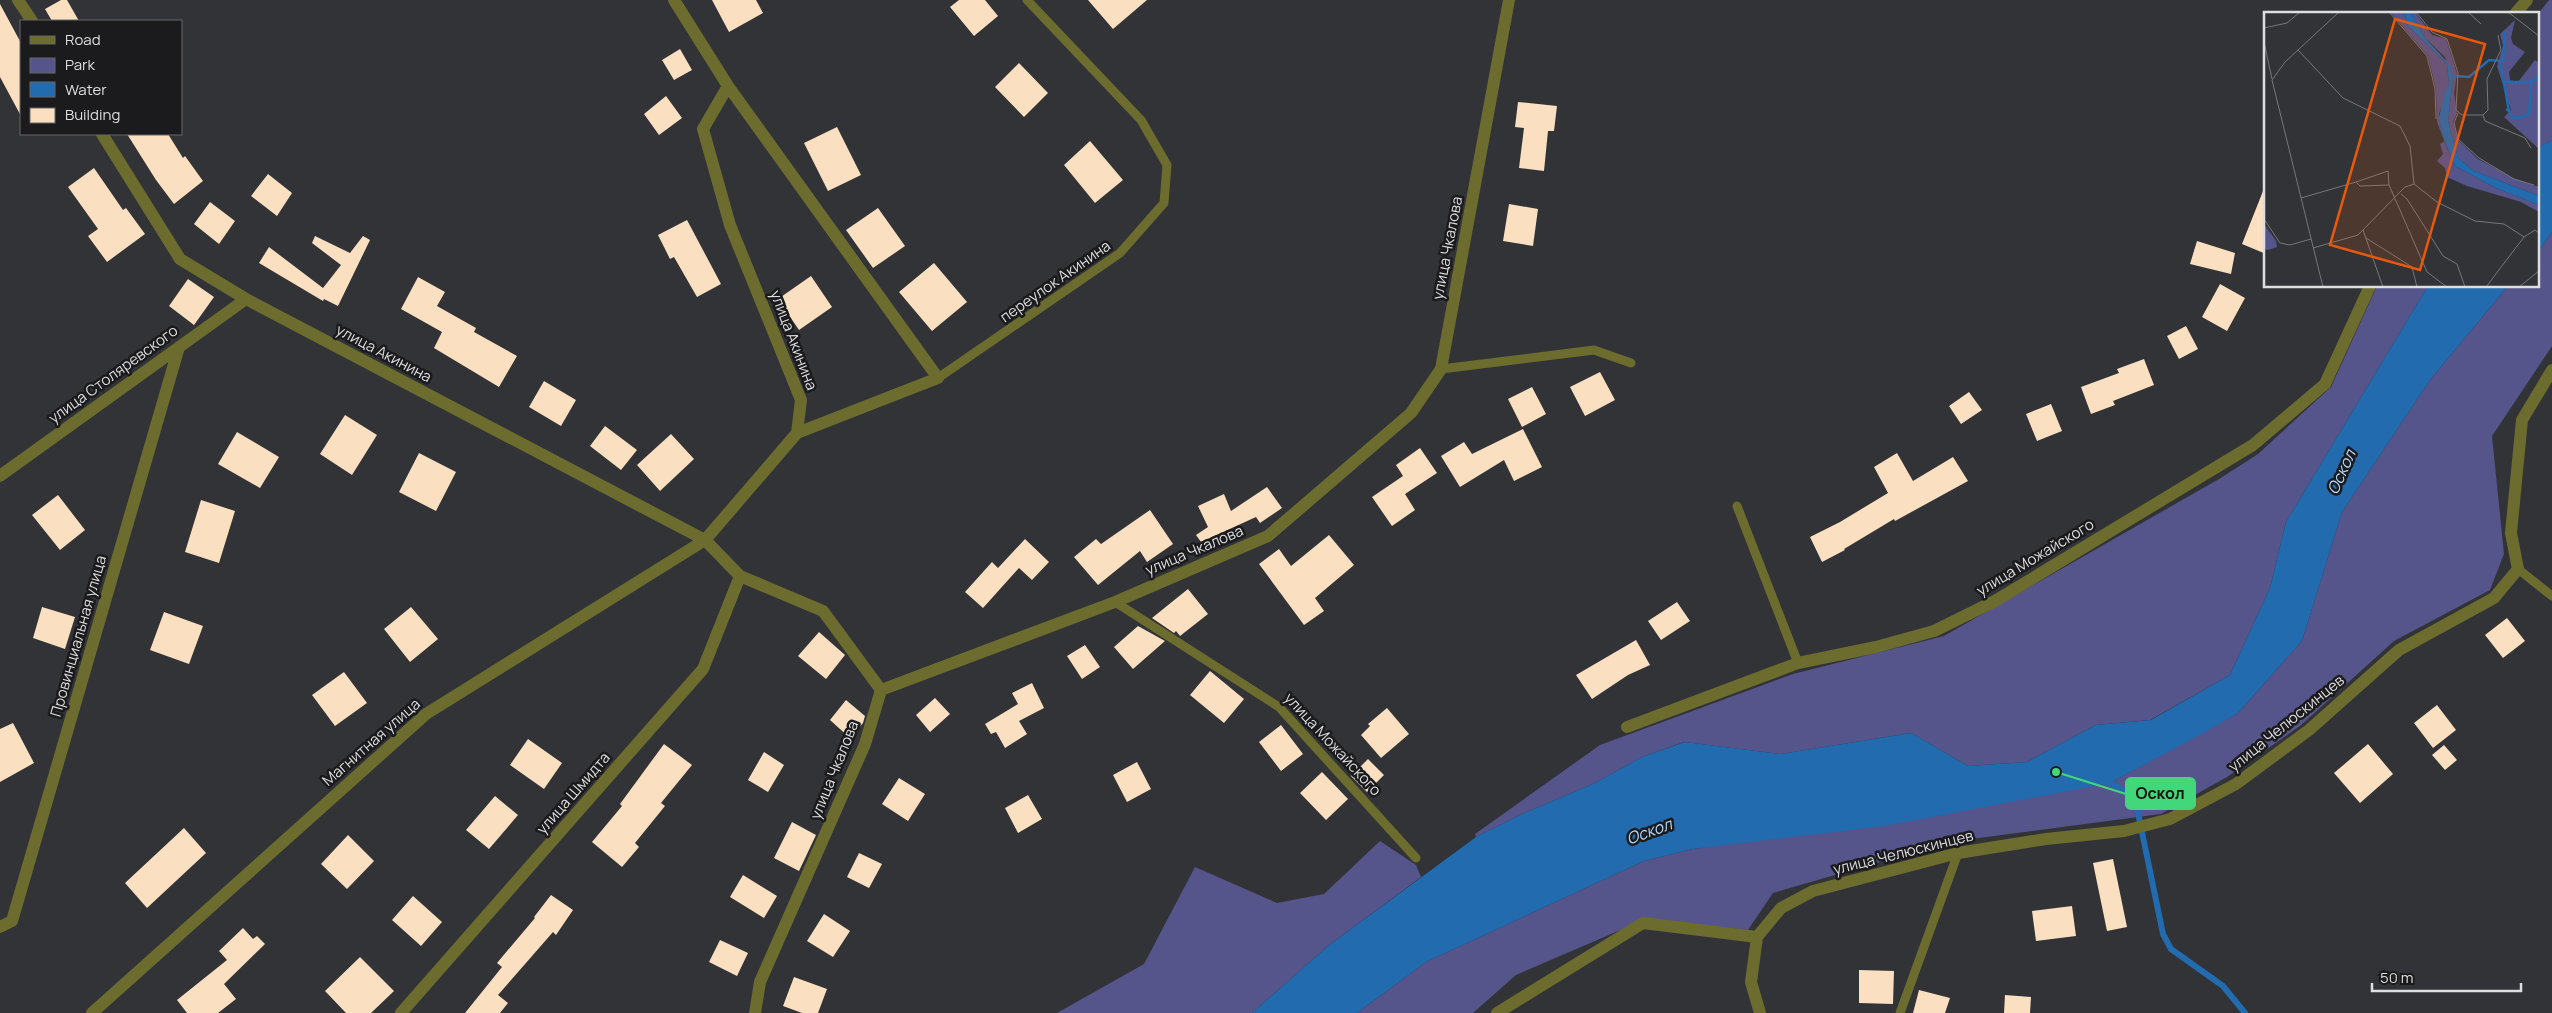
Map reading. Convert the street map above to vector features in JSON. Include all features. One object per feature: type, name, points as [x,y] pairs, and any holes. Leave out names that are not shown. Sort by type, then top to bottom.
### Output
[{"type":"street","points":[[18,0],[31,20]]},
{"type":"street","points":[[674,0],[728,86],[938,378],[796,433],[705,540]]},
{"type":"street","name":"улица Чкалова","points":[[755,1013],[760,982],[865,744],[881,690],[1115,602],[1268,536],[1411,413],[1441,369],[1509,0]]},
{"type":"street","points":[[2517,12],[2527,0]]},
{"type":"street","name":"улица Акинина","points":[[728,86],[703,129],[730,225],[801,400],[796,433]]},
{"type":"street","name":"улица Акинина","points":[[103,135],[180,259],[246,299],[705,540],[740,576],[823,611],[881,690]]},
{"type":"street","name":"улица Можайского","points":[[1626,727],[1798,663],[1876,647],[1934,631],[1995,601],[2253,445],[2325,384],[2369,288]]},
{"type":"street","name":"улица Столяревского","points":[[0,476],[246,299]]},
{"type":"street","name":"Провинциальная улица","points":[[0,927],[12,921],[179,347]]},
{"type":"street","points":[[2518,569],[2511,533],[2522,420],[2552,370]]},
{"type":"street","name":"Магнитная улица","points":[[92,1013],[426,714],[705,540]]},
{"type":"street","name":"улица Челюскинцев","points":[[1757,937],[1781,908],[1813,891],[1958,853],[2046,839],[2124,832],[2143,825],[2170,819],[2236,784],[2308,730],[2399,650],[2494,598],[2518,569]]},
{"type":"street","name":"улица Шмидта","points":[[401,1013],[703,669],[740,576]]},
{"type":"street","points":[[1497,1013],[1643,923],[1757,937],[1751,982],[1760,1013]]},
{"type":"lane","name":"переулок Акинина","points":[[938,378],[1120,253],[1164,203],[1167,165],[1141,120],[1027,0]]},
{"type":"lane","points":[[1441,369],[1594,350],[1631,363]]},
{"type":"lane","points":[[1737,506],[1798,663]]},
{"type":"lane","points":[[2518,569],[2552,596]]},
{"type":"lane","name":"улица Можайского","points":[[1115,602],[1279,707],[1416,858]]},
{"type":"lane","points":[[1900,1013],[1958,853]]},
{"type":"green space","points":[[2549,0],[2552,0],[2552,140],[2540,147],[2540,12]]},
{"type":"green space","points":[[2552,232],[2552,346],[2492,436],[2504,554],[2490,590],[2394,641],[2300,726],[2227,777],[2161,814],[1949,842],[1773,893],[1748,930],[1646,919],[1516,975],[1473,1013],[1357,1013],[1426,962],[1644,861],[1693,849],[2110,783],[2238,713],[2302,641],[2342,512],[2430,380],[2506,288],[2540,288],[2540,249]]},
{"type":"green space","points":[[2376,288],[2427,288],[2286,522],[2270,588],[2230,675],[2150,720],[2096,725],[2027,762],[1968,766],[1911,733],[1781,754],[1684,742],[1642,757],[1595,783],[1520,815],[1476,837],[1475,834],[1600,745],[1793,674],[1944,636],[2219,479],[2258,454],[2331,387]]},
{"type":"green space","points":[[1380,841],[1416,865],[1421,877],[1328,946],[1252,1013],[1057,1013],[1144,964],[1195,867],[1277,903],[1324,894]]},
{"type":"water","points":[[2552,140],[2552,232],[2540,249],[2540,147]]},
{"type":"water","points":[[2427,288],[2506,288],[2430,380],[2342,512],[2302,641],[2238,713],[2209,730],[2110,783],[1885,826],[1693,849],[1644,861],[1426,962],[1357,1013],[1252,1013],[1328,946],[1476,837],[1520,815],[1595,783],[1642,757],[1685,742],[1781,754],[1911,733],[1968,766],[2027,762],[2096,725],[2151,720],[2230,675],[2270,588],[2286,522]]},
{"type":"building","points":[[61,0],[67,0],[78,20],[51,20],[45,9]]},
{"type":"building","points":[[712,0],[756,0],[763,13],[729,32]]},
{"type":"building","points":[[959,0],[985,0],[998,16],[974,36],[950,7]]},
{"type":"building","points":[[1088,0],[1147,0],[1113,29]]},
{"type":"building","points":[[0,4],[20,41],[20,114],[0,77]]},
{"type":"building","points":[[680,49],[692,70],[674,80],[662,60]]},
{"type":"building","points":[[1019,63],[1048,93],[1024,117],[995,87]]},
{"type":"building","points":[[666,96],[682,118],[659,135],[644,114]]},
{"type":"building","points":[[1518,102],[1557,106],[1554,131],[1548,131],[1544,171],[1519,168],[1524,128],[1515,127]]},
{"type":"building","points":[[837,127],[861,175],[828,191],[804,143]]},
{"type":"building","points":[[128,135],[169,135],[183,158],[185,156],[203,181],[174,204],[156,180]]},
{"type":"building","points":[[1090,141],[1123,180],[1095,203],[1064,165]]},
{"type":"building","points":[[94,168],[123,210],[126,208],[145,234],[107,262],[88,236],[98,229],[68,187]]},
{"type":"building","points":[[268,174],[292,193],[277,216],[251,196]]},
{"type":"building","points":[[2264,189],[2264,253],[2242,244]]},
{"type":"building","points":[[210,202],[235,221],[219,244],[194,224]]},
{"type":"building","points":[[1509,204],[1538,209],[1533,246],[1503,241]]},
{"type":"building","points":[[878,208],[905,246],[873,268],[846,230]]},
{"type":"building","points":[[687,220],[721,284],[697,297],[674,257],[670,259],[658,235]]},
{"type":"building","points":[[315,236],[350,253],[363,236],[370,240],[338,306],[324,299],[323,301],[259,263],[269,247],[323,288],[341,265],[312,243]]},
{"type":"building","points":[[2197,241],[2235,253],[2231,274],[2190,264]]},
{"type":"building","points":[[934,263],[967,302],[932,331],[899,292]]},
{"type":"building","points":[[811,276],[832,307],[799,330],[778,299]]},
{"type":"building","points":[[418,277],[445,292],[437,306],[476,328],[474,332],[517,356],[499,387],[434,348],[442,332],[401,309]]},
{"type":"building","points":[[188,279],[214,297],[194,325],[169,306]]},
{"type":"building","points":[[2220,284],[2245,298],[2227,331],[2202,317]]},
{"type":"building","points":[[2186,326],[2198,349],[2179,359],[2167,336]]},
{"type":"building","points":[[2144,359],[2154,385],[2113,401],[2115,405],[2091,414],[2081,387],[2119,373],[2117,369]]},
{"type":"building","points":[[1600,372],[1615,400],[1585,416],[1570,387]]},
{"type":"building","points":[[544,381],[576,400],[561,426],[529,407]]},
{"type":"building","points":[[1532,387],[1546,414],[1522,427],[1508,399]]},
{"type":"building","points":[[1969,392],[1982,410],[1961,424],[1949,406]]},
{"type":"building","points":[[2051,404],[2062,431],[2037,441],[2026,414]]},
{"type":"building","points":[[345,415],[377,435],[352,475],[320,454]]},
{"type":"building","points":[[605,426],[637,450],[621,470],[590,446]]},
{"type":"building","points":[[1523,429],[1542,467],[1514,481],[1504,460],[1460,487],[1441,456],[1464,442],[1472,454]]},
{"type":"building","points":[[237,432],[279,457],[260,488],[218,464]]},
{"type":"building","points":[[671,434],[694,459],[660,491],[637,465]]},
{"type":"building","points":[[1420,448],[1437,473],[1405,494],[1415,510],[1392,526],[1372,497],[1403,476],[1396,465]]},
{"type":"building","points":[[419,453],[456,472],[436,511],[399,492]]},
{"type":"building","points":[[1897,453],[1913,481],[1953,457],[1968,481],[1895,521],[1894,519],[1822,562],[1810,537],[1840,522],[1888,493],[1874,467]]},
{"type":"building","points":[[1267,487],[1282,508],[1260,523],[1256,517],[1201,542],[1196,535],[1208,527],[1198,506],[1224,494],[1231,511]]},
{"type":"building","points":[[58,495],[85,530],[60,550],[32,515]]},
{"type":"building","points":[[201,500],[235,511],[219,563],[185,552]]},
{"type":"building","points":[[1150,510],[1173,544],[1147,562],[1140,551],[1098,585],[1074,557],[1096,539],[1101,544]]},
{"type":"building","points":[[1329,535],[1354,565],[1315,598],[1324,611],[1304,625],[1259,564],[1279,549],[1291,566]]},
{"type":"building","points":[[1025,539],[1049,562],[1032,580],[1019,568],[983,608],[965,592],[992,562],[998,568]]},
{"type":"building","points":[[1188,589],[1208,614],[1180,636],[1176,631],[1174,633],[1152,618]]},
{"type":"building","points":[[1677,602],[1690,621],[1661,640],[1648,621]]},
{"type":"building","points":[[42,607],[75,617],[65,649],[33,638]]},
{"type":"building","points":[[411,607],[438,639],[410,662],[384,629]]},
{"type":"building","points":[[164,612],[203,626],[189,664],[150,650]]},
{"type":"building","points":[[2507,618],[2525,641],[2503,658],[2485,635]]},
{"type":"building","points":[[1138,626],[1165,641],[1133,669],[1114,647]]},
{"type":"building","points":[[819,632],[845,655],[826,679],[798,656]]},
{"type":"building","points":[[1636,640],[1650,665],[1628,675],[1592,699],[1576,675]]},
{"type":"building","points":[[1085,645],[1100,667],[1082,679],[1067,656]]},
{"type":"building","points":[[1210,671],[1244,699],[1224,723],[1190,695]]},
{"type":"building","points":[[344,672],[367,703],[335,726],[312,695]]},
{"type":"building","points":[[1032,683],[1044,708],[1019,721],[1027,734],[1005,748],[996,732],[991,734],[985,724],[1018,704],[1012,693]]},
{"type":"building","points":[[935,698],[950,714],[930,732],[916,715]]},
{"type":"building","points":[[846,700],[865,716],[863,723],[850,738],[830,720]]},
{"type":"building","points":[[2437,705],[2456,730],[2433,748],[2414,723]]},
{"type":"building","points":[[1387,708],[1409,734],[1381,758],[1361,735],[1370,726],[1368,724]]},
{"type":"building","points":[[13,723],[34,763],[0,782],[0,729]]},
{"type":"building","points":[[1281,725],[1303,754],[1281,771],[1259,742]]},
{"type":"building","points":[[528,739],[562,763],[544,789],[510,765]]},
{"type":"building","points":[[664,744],[692,765],[661,803],[665,806],[635,843],[639,847],[622,867],[592,842],[622,806],[620,804]]},
{"type":"building","points":[[2368,744],[2393,774],[2360,803],[2334,773]]},
{"type":"building","points":[[2444,745],[2457,760],[2445,770],[2432,755]]},
{"type":"building","points":[[764,752],[784,765],[768,792],[748,780]]},
{"type":"building","points":[[1368,759],[1384,775],[1367,792],[1351,776]]},
{"type":"building","points":[[1137,762],[1151,789],[1127,802],[1113,775]]},
{"type":"building","points":[[1322,772],[1348,799],[1326,820],[1300,793]]},
{"type":"building","points":[[899,778],[925,794],[908,821],[882,804]]},
{"type":"building","points":[[1028,795],[1042,819],[1018,833],[1005,808]]},
{"type":"building","points":[[495,796],[518,815],[489,849],[466,830]]},
{"type":"building","points":[[792,822],[816,835],[799,871],[774,858]]},
{"type":"building","points":[[184,828],[206,853],[147,908],[125,883]]},
{"type":"building","points":[[348,835],[374,861],[347,889],[321,864]]},
{"type":"building","points":[[859,853],[882,864],[869,888],[847,877]]},
{"type":"building","points":[[2113,859],[2127,927],[2107,931],[2093,863]]},
{"type":"building","points":[[743,875],[777,896],[764,918],[730,897]]},
{"type":"building","points":[[551,895],[573,910],[556,935],[553,932],[498,995],[508,1003],[500,1013],[465,1013],[502,967],[497,963],[535,918]]},
{"type":"building","points":[[413,896],[442,922],[421,946],[392,920]]},
{"type":"building","points":[[2072,906],[2076,936],[2036,941],[2032,911]]},
{"type":"building","points":[[824,914],[850,931],[833,957],[807,941]]},
{"type":"building","points":[[243,928],[253,939],[257,936],[265,944],[224,984],[236,999],[218,1013],[187,1013],[177,1000],[227,960],[219,951]]},
{"type":"building","points":[[720,940],[748,953],[737,976],[709,962]]},
{"type":"building","points":[[360,957],[394,991],[371,1013],[346,1013],[325,991]]},
{"type":"building","points":[[1859,970],[1894,971],[1893,1004],[1859,1003]]},
{"type":"building","points":[[794,977],[827,989],[818,1013],[802,1013],[783,1006]]},
{"type":"building","points":[[1919,990],[1950,998],[1945,1013],[1913,1013]]},
{"type":"building","points":[[2005,995],[2031,997],[2030,1013],[2004,1013]]},
{"type":"waterway","points":[[2102,781],[2123,790],[2137,808],[2163,934],[2171,949],[2223,986],[2245,1013]]},
{"type":"place","name":"Оскол","points":[[2056,772]]}]
